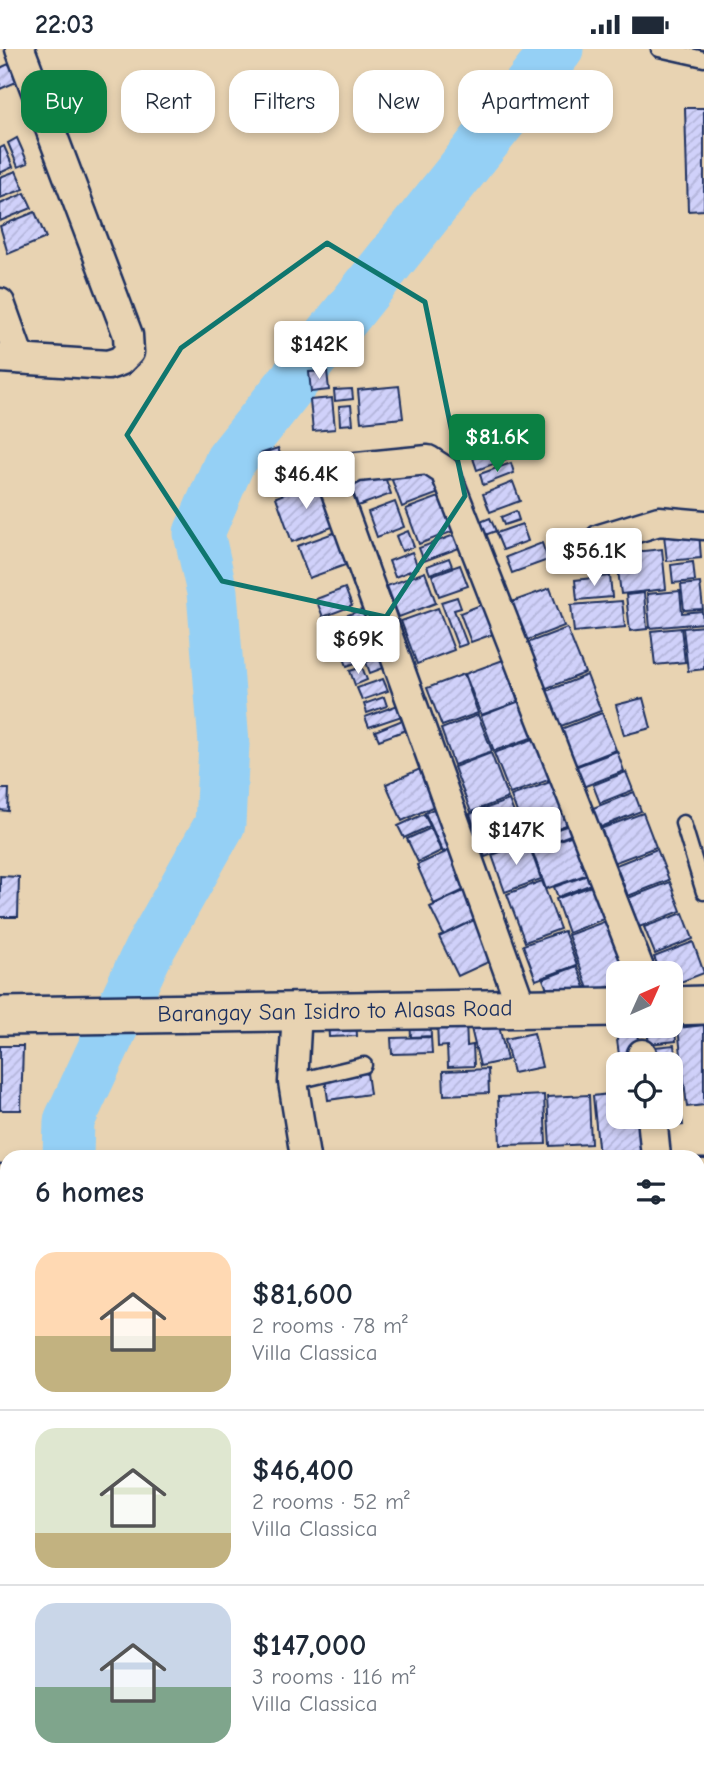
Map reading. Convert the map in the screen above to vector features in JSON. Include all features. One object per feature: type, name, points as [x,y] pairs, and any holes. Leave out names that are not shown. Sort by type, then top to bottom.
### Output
[{"type":"street","points":[[0,303],[10,359],[107,365],[120,361],[129,352],[128,335],[20,49]]},
{"type":"street","points":[[522,1009],[336,492],[338,481],[345,473],[357,467],[406,460],[428,460],[445,471],[636,961]]},
{"type":"street","points":[[600,539],[659,521],[704,525]]},
{"type":"street","points":[[683,1006],[704,1005]]},
{"type":"street","name":"Barangay San Isidro to Alasas Road","points":[[0,1016],[606,1007]]},
{"type":"street","points":[[297,1011],[293,1082],[304,1150]]},
{"type":"street","points":[[653,1129],[655,1150]]},
{"type":"lane","points":[[659,49],[704,59]]},
{"type":"lane","points":[[683,823],[704,892]]},
{"type":"lane","points":[[293,1082],[364,1065]]},
{"type":"highlighted area","points":[[327,243],[425,302],[465,496],[386,617],[222,581],[127,435],[181,348]]},
{"type":"building","points":[[13,62],[21,80],[0,89],[0,68]]},
{"type":"building","points":[[685,108],[704,108],[704,210],[688,211]]},
{"type":"building","points":[[17,138],[28,163],[18,167],[8,143]]},
{"type":"building","points":[[4,146],[13,167],[0,173],[0,148]]},
{"type":"building","points":[[16,171],[24,189],[0,198],[0,177]]},
{"type":"building","points":[[25,193],[32,208],[0,221],[0,204]]},
{"type":"building","points":[[35,212],[46,238],[8,254],[0,226]]},
{"type":"building","points":[[327,371],[329,390],[311,392],[309,372]]},
{"type":"building","points":[[399,386],[403,418],[361,422],[358,390]]},
{"type":"building","points":[[352,389],[353,399],[335,401],[334,390]]},
{"type":"building","points":[[332,398],[335,429],[313,431],[310,400]]},
{"type":"building","points":[[351,405],[353,424],[340,425],[339,406]]},
{"type":"building","points":[[503,447],[507,459],[477,470],[473,458]]},
{"type":"building","points":[[278,448],[283,462],[265,469],[260,454]]},
{"type":"building","points":[[312,457],[318,476],[306,481],[298,462]]},
{"type":"building","points":[[511,463],[514,473],[483,485],[480,474]]},
{"type":"building","points":[[295,464],[302,483],[276,493],[268,473]]},
{"type":"building","points":[[381,466],[391,494],[358,506],[348,478]]},
{"type":"building","points":[[432,466],[442,492],[402,507],[392,480]]},
{"type":"building","points":[[319,481],[335,526],[292,542],[276,497]]},
{"type":"building","points":[[513,482],[520,501],[490,512],[483,494]]},
{"type":"building","points":[[442,496],[454,531],[419,544],[406,509]]},
{"type":"building","points":[[395,502],[404,527],[377,537],[368,512]]},
{"type":"building","points":[[516,511],[519,520],[504,525],[501,517]]},
{"type":"building","points":[[490,518],[496,531],[485,535],[480,522]]},
{"type":"building","points":[[522,524],[528,541],[503,550],[496,533]]},
{"type":"building","points":[[339,531],[351,563],[309,578],[297,546]]},
{"type":"building","points":[[408,531],[414,547],[402,551],[396,536]]},
{"type":"building","points":[[699,532],[701,558],[667,561],[664,535]]},
{"type":"building","points":[[457,534],[462,547],[424,561],[419,548]]},
{"type":"building","points":[[542,543],[548,560],[512,573],[506,557]]},
{"type":"building","points":[[662,549],[666,589],[621,594],[616,554]]},
{"type":"building","points":[[412,552],[418,568],[395,577],[389,561]]},
{"type":"building","points":[[449,558],[452,566],[430,574],[427,566]]},
{"type":"building","points":[[693,562],[695,581],[673,583],[671,565]]},
{"type":"building","points":[[460,565],[468,586],[439,596],[432,575]]},
{"type":"building","points":[[425,572],[436,603],[399,617],[387,586]]},
{"type":"building","points":[[610,576],[612,597],[577,600],[575,580]]},
{"type":"building","points":[[700,583],[703,609],[684,610],[681,585]]},
{"type":"building","points":[[345,588],[352,606],[323,617],[316,599]]},
{"type":"building","points":[[550,588],[564,626],[517,644],[503,605]]},
{"type":"building","points":[[680,591],[682,613],[702,611],[703,623],[650,628],[647,594]]},
{"type":"building","points":[[644,593],[647,629],[630,631],[626,595]]},
{"type":"building","points":[[457,597],[461,608],[454,610],[467,644],[458,647],[441,602]]},
{"type":"building","points":[[622,601],[625,627],[574,632],[571,605]]},
{"type":"building","points":[[488,602],[499,632],[471,642],[460,613]]},
{"type":"building","points":[[438,608],[454,650],[417,664],[401,621]]},
{"type":"building","points":[[364,609],[371,628],[338,641],[331,621]]},
{"type":"building","points":[[704,626],[704,669],[688,671],[683,628]]},
{"type":"building","points":[[567,628],[585,673],[537,692],[519,646]]},
{"type":"building","points":[[681,628],[685,662],[655,665],[651,631]]},
{"type":"building","points":[[357,639],[364,660],[347,666],[339,645]]},
{"type":"building","points":[[382,656],[386,667],[370,673],[366,662]]},
{"type":"building","points":[[503,660],[518,702],[481,715],[465,674]]},
{"type":"building","points":[[362,667],[367,680],[355,685],[350,671]]},
{"type":"building","points":[[464,674],[478,713],[442,726],[427,688]]},
{"type":"building","points":[[587,675],[601,711],[553,729],[539,694]]},
{"type":"building","points":[[383,679],[388,691],[362,700],[357,688]]},
{"type":"building","points":[[384,697],[387,706],[367,713],[364,704]]},
{"type":"building","points":[[643,698],[651,728],[624,735],[616,705]]},
{"type":"building","points":[[520,701],[534,737],[494,751],[481,716]]},
{"type":"building","points":[[398,705],[402,716],[369,727],[365,717]]},
{"type":"building","points":[[602,713],[616,750],[575,766],[561,729]]},
{"type":"building","points":[[478,715],[492,751],[454,765],[441,729]]},
{"type":"building","points":[[405,719],[409,729],[379,740],[375,731]]},
{"type":"building","points":[[536,738],[551,779],[510,794],[494,753]]},
{"type":"building","points":[[617,751],[624,771],[583,787],[575,767]]},
{"type":"building","points":[[491,753],[508,798],[471,812],[454,767]]},
{"type":"building","points":[[427,766],[443,802],[402,821],[386,784]]},
{"type":"building","points":[[626,772],[633,790],[600,803],[593,785]]},
{"type":"building","points":[[553,781],[569,824],[527,839],[511,796]]},
{"type":"building","points":[[0,789],[9,789],[8,811],[0,810]]},
{"type":"building","points":[[634,792],[641,811],[596,829],[588,810]]},
{"type":"building","points":[[509,800],[525,842],[485,857],[470,814]]},
{"type":"building","points":[[442,805],[460,845],[443,852],[425,813]]},
{"type":"building","points":[[643,813],[656,847],[613,863],[600,829]]},
{"type":"building","points":[[424,814],[430,826],[404,838],[398,826]]},
{"type":"building","points":[[569,825],[573,834],[533,849],[529,839]]},
{"type":"building","points":[[431,828],[441,851],[418,862],[407,839]]},
{"type":"building","points":[[573,835],[588,874],[546,889],[532,850]]},
{"type":"building","points":[[528,842],[541,879],[505,892],[492,855]]},
{"type":"building","points":[[455,848],[473,886],[434,904],[417,865]]},
{"type":"building","points":[[657,849],[669,880],[628,896],[616,865]]},
{"type":"building","points":[[588,875],[592,884],[558,897],[554,887]]},
{"type":"building","points":[[0,876],[19,877],[18,917],[0,917]]},
{"type":"building","points":[[542,881],[560,929],[525,942],[507,894]]},
{"type":"building","points":[[670,882],[681,911],[639,927],[628,898]]},
{"type":"building","points":[[594,885],[606,918],[568,933],[556,899]]},
{"type":"building","points":[[470,888],[490,932],[451,950],[430,907]]},
{"type":"building","points":[[683,913],[693,939],[655,954],[644,927]]},
{"type":"building","points":[[478,918],[497,958],[458,976],[439,937]]},
{"type":"building","points":[[609,920],[624,961],[606,961],[606,988],[590,994],[568,935]]},
{"type":"building","points":[[564,931],[577,965],[536,980],[523,945]]},
{"type":"building","points":[[693,942],[704,973],[683,981],[683,961],[656,961],[654,957]]},
{"type":"building","points":[[577,966],[586,990],[552,1002],[543,979]]},
{"type":"building","points":[[430,1017],[431,1036],[411,1037],[410,1018]]},
{"type":"building","points":[[356,1019],[357,1036],[329,1037],[328,1020]]},
{"type":"building","points":[[466,1019],[467,1046],[473,1045],[474,1066],[448,1067],[447,1046],[438,1047],[437,1020]]},
{"type":"building","points":[[498,1022],[507,1060],[480,1066],[471,1028]]},
{"type":"building","points":[[704,1025],[704,1105],[687,1107],[683,1052],[681,1052],[679,1038],[683,1038],[683,1027]]},
{"type":"building","points":[[534,1033],[542,1067],[513,1073],[505,1039]]},
{"type":"building","points":[[431,1037],[432,1053],[392,1054],[391,1038]]},
{"type":"building","points":[[617,1038],[638,1038],[639,1052],[619,1052]]},
{"type":"building","points":[[648,1038],[676,1038],[676,1041],[649,1044]]},
{"type":"building","points":[[674,1045],[675,1052],[646,1052],[645,1048]]},
{"type":"building","points":[[0,1046],[23,1046],[21,1110],[0,1110]]},
{"type":"building","points":[[488,1069],[489,1093],[444,1095],[443,1071]]},
{"type":"building","points":[[367,1073],[370,1094],[328,1100],[325,1078]]},
{"type":"building","points":[[606,1094],[606,1129],[639,1129],[641,1150],[598,1150],[593,1096]]},
{"type":"building","points":[[544,1095],[546,1144],[500,1145],[498,1097]]},
{"type":"building","points":[[589,1095],[591,1144],[550,1146],[547,1097]]},
{"type":"waterway","points":[[68,1150],[69,1121],[148,952],[220,824],[224,744],[212,592],[199,533],[230,461],[558,49]]}]
